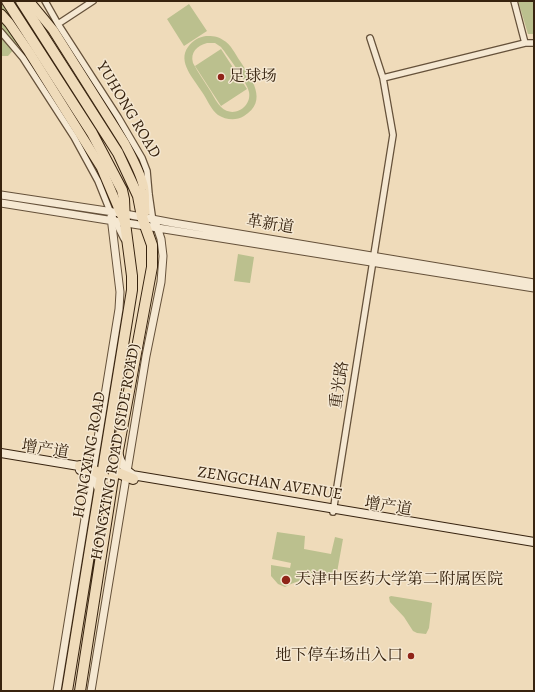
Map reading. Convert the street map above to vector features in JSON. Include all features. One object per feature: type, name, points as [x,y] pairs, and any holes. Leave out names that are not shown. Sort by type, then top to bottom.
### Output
[{"type":"highway","points":[[7,1],[122,190],[119,218]]},
{"type":"highway","name":"YUHONG ROAD","points":[[21,1],[118,153],[150,222]]},
{"type":"highway","name":"HONGXING ROAD","points":[[113,474],[107,461],[105,450],[131,301],[132,276],[129,248],[119,218]]},
{"type":"highway","name":"HONGXING ROAD","points":[[67,691],[99,489],[113,474],[152,267],[150,222]]},
{"type":"highway","points":[[80,468],[113,474],[118,482],[111,491]]},
{"type":"highway","points":[[111,491],[113,474]]},
{"type":"highway","name":"HONGXING ROAD","points":[[80,691],[111,491]]},
{"type":"main road","points":[[30,2],[52,30],[125,144],[141,180],[144,190],[144,204],[150,222]]},
{"type":"main road","points":[[1,14],[9,23],[88,136]]},
{"type":"main road","points":[[1,21],[20,40]]},
{"type":"main road","points":[[1,453],[80,468]]},
{"type":"main road","name":"增产道","points":[[1,458],[80,468]]},
{"type":"main road","name":"增产道","points":[[113,474],[534,545]]},
{"type":"main road","name":"ZENGCHAN AVENUE","points":[[333,510],[534,542]]},
{"type":"street","name":"YUHONG ROAD","points":[[45,1],[142,158],[147,171],[150,222]]},
{"type":"street","points":[[58,24],[93,1]]},
{"type":"street","points":[[514,1],[525,43]]},
{"type":"street","points":[[1,32],[23,58],[74,137],[98,181],[110,211]]},
{"type":"street","name":"重光路","points":[[333,510],[393,135],[383,78],[370,38]]},
{"type":"street","points":[[383,78],[525,43],[534,43]]},
{"type":"street","points":[[1,195],[110,211],[119,218]]},
{"type":"street","points":[[1,203],[119,218]]},
{"type":"street","name":"革新道","points":[[119,218],[534,283]]},
{"type":"street","name":"HONGXING ROAD (SIDE ROAD)","points":[[91,691],[113,474],[120,300],[119,218]]},
{"type":"street","name":"HONGXING ROAD (SIDE ROAD)","points":[[56,691],[113,474],[146,356],[161,282],[161,239],[150,222]]},
{"type":"street","name":"革新道","points":[[374,259],[534,288]]},
{"type":"green space","points":[[1,1],[35,1],[44,15],[8,56],[1,56]]},
{"type":"green space","points":[[518,1],[534,1],[534,34],[528,34]]},
{"type":"green space","points":[[189,4],[207,31],[184,46],[167,19]]},
{"type":"green space","points":[[203,36],[217,37],[226,42],[235,52],[253,82],[257,96],[255,103],[251,110],[241,118],[228,119],[218,115],[211,107],[185,64],[185,53],[188,47],[196,39]],"holes":[[[207,43],[215,43],[221,47],[248,88],[248,102],[241,110],[231,112],[221,107],[193,63],[193,53],[197,48]]]},
{"type":"green space","name":"足球场","points":[[221,49],[247,89],[221,106],[195,66]]},
{"type":"green space","points":[[238,254],[254,257],[250,283],[234,281]]},
{"type":"green space","points":[[277,532],[305,536],[304,549],[331,554],[335,537],[343,539],[336,578],[310,579],[285,587],[278,584],[271,576],[271,565],[290,568],[291,563],[272,559]]},
{"type":"green space","points":[[391,596],[432,603],[429,628],[426,634],[413,631],[404,617],[390,602],[389,597]]},
{"type":"place","name":"足球场","points":[[221,77]]},
{"type":"place","name":"天津中医药大学第二附属医院","points":[[286,580]]},
{"type":"place","name":"地下停车场出入口","points":[[411,656]]}]
